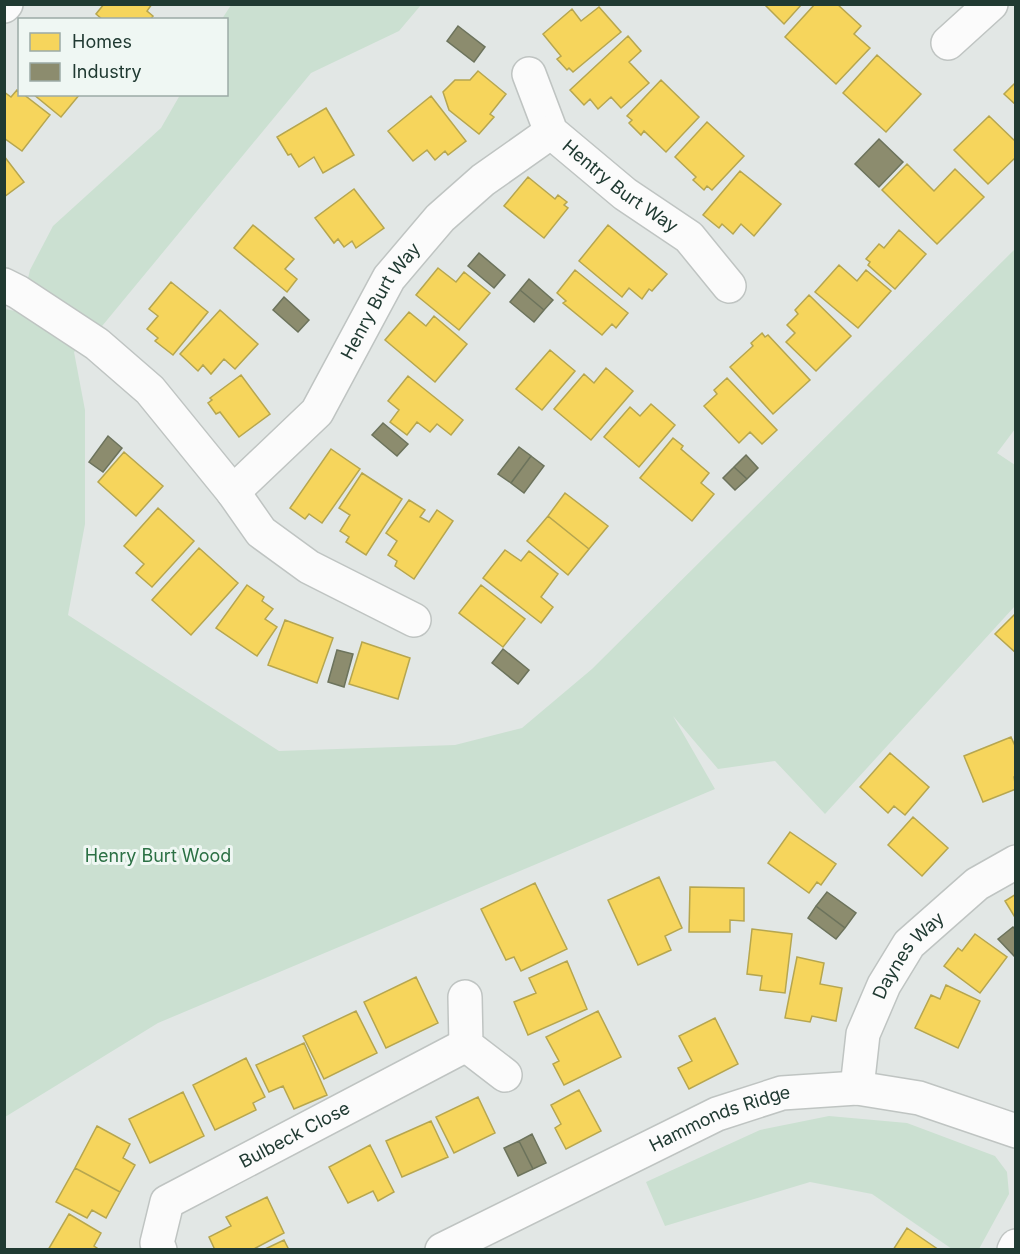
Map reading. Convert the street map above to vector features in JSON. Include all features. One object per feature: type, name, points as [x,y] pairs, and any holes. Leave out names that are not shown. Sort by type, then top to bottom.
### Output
[{"type":"street","points":[[948,44],[992,4]]},
{"type":"street","name":"Hentry Burt Way","points":[[529,74],[551,132],[625,194],[689,237],[729,286]]},
{"type":"street","name":"Henry Burt Way","points":[[233,492],[316,412],[389,278],[441,218],[483,180],[551,132]]},
{"type":"street","points":[[4,285],[97,344],[150,390],[233,492],[261,532],[309,567],[414,620]]},
{"type":"street","name":"Daynes Way","points":[[857,1088],[863,1034],[884,985],[909,944],[977,884],[1016,862]]},
{"type":"street","points":[[465,998],[466,1045],[506,1075]]},
{"type":"street","name":"Bulbeck Close","points":[[160,1250],[157,1243],[167,1202],[466,1045]]},
{"type":"street","name":"Hammonds Ridge","points":[[442,1250],[717,1114],[782,1093],[857,1088],[918,1098],[1016,1131]]},
{"type":"green space","name":"Henry Burt Wood","points":[[231,5],[421,5],[399,31],[311,73],[98,331],[74,352],[85,410],[85,524],[68,615],[279,751],[455,745],[522,728],[592,669],[1015,249],[1015,429],[997,453],[1015,465],[1015,606],[825,814],[775,761],[718,769],[673,716],[715,789],[158,1023],[5,1117],[5,309],[20,312],[30,270],[53,226],[161,128],[179,96],[228,96],[228,18],[223,18]]},
{"type":"green space","points":[[829,1116],[907,1123],[995,1156],[1007,1172],[1009,1194],[979,1249],[952,1249],[872,1194],[810,1182],[665,1226],[646,1182],[760,1130]]},
{"type":"building: Homes","points":[[104,4],[152,4],[147,11],[153,16],[152,18],[101,18],[96,14]]},
{"type":"building: Homes","points":[[764,4],[802,4],[784,24]]},
{"type":"building: Homes","points":[[815,4],[837,4],[861,26],[854,34],[870,48],[836,84],[785,37]]},
{"type":"building: Homes","points":[[599,7],[621,32],[573,72],[569,68],[567,70],[557,59],[561,56],[543,34],[572,9],[581,21]]},
{"type":"building: Homes","points":[[628,36],[641,51],[629,62],[649,83],[621,108],[611,97],[598,109],[590,99],[584,105],[570,90]]},
{"type":"building: Homes","points":[[877,55],[921,94],[886,132],[843,93]]},
{"type":"building: Homes","points":[[478,71],[506,94],[490,114],[494,117],[479,134],[449,110],[443,92],[455,80],[470,80]]},
{"type":"building: Homes","points":[[661,80],[699,117],[666,152],[644,131],[641,135],[629,123],[632,120],[627,116]]},
{"type":"building: Homes","points":[[1016,82],[1016,105],[1004,94]]},
{"type":"building: Homes","points":[[17,90],[18,96],[26,96],[50,115],[22,151],[4,138],[4,92],[11,97]]},
{"type":"building: Homes","points":[[35,96],[78,96],[61,117]]},
{"type":"building: Homes","points":[[431,96],[466,141],[448,155],[445,151],[435,160],[427,150],[413,161],[388,131]]},
{"type":"building: Homes","points":[[326,108],[354,155],[323,173],[314,157],[299,167],[277,137]]},
{"type":"building: Homes","points":[[989,116],[1016,142],[1016,157],[988,184],[954,150]]},
{"type":"building: Homes","points":[[707,122],[744,156],[712,190],[707,186],[704,190],[693,180],[696,177],[675,157]]},
{"type":"building: Homes","points":[[4,156],[24,182],[4,197]]},
{"type":"building: Homes","points":[[907,164],[934,191],[955,169],[984,197],[937,244],[882,190]]},
{"type":"building: Homes","points":[[740,171],[781,204],[754,236],[741,224],[733,234],[722,224],[719,228],[703,215]]},
{"type":"building: Homes","points":[[528,177],[555,199],[558,195],[567,202],[564,205],[568,208],[544,238],[504,206]]},
{"type":"building: Homes","points":[[354,189],[384,228],[356,248],[352,241],[344,247],[338,239],[334,243],[315,218]]},
{"type":"building: Homes","points":[[253,225],[294,259],[285,269],[297,279],[287,292],[234,248]]},
{"type":"building: Homes","points":[[608,225],[667,274],[652,291],[649,289],[642,299],[629,288],[622,297],[579,261]]},
{"type":"building: Homes","points":[[899,230],[926,254],[895,289],[868,265],[870,262],[866,259],[879,244],[884,248]]},
{"type":"building: Homes","points":[[839,265],[857,281],[866,270],[891,291],[858,328],[815,292]]},
{"type":"building: Homes","points":[[438,268],[456,282],[464,272],[490,293],[459,330],[416,295]]},
{"type":"building: Homes","points":[[575,270],[628,313],[616,328],[612,324],[602,335],[563,303],[566,301],[557,293]]},
{"type":"building: Homes","points":[[171,282],[208,312],[173,355],[155,341],[158,338],[147,329],[158,316],[149,309]]},
{"type":"building: Homes","points":[[809,295],[851,336],[816,371],[786,342],[795,333],[787,325],[798,314],[795,310]]},
{"type":"building: Homes","points":[[220,310],[258,344],[235,369],[224,359],[211,374],[203,365],[198,371],[180,354]]},
{"type":"building: Homes","points":[[409,312],[426,326],[434,316],[467,344],[435,382],[385,340]]},
{"type":"building: Homes","points":[[762,333],[765,337],[768,335],[810,380],[773,414],[730,367],[753,346],[751,343]]},
{"type":"building: Homes","points":[[550,350],[575,371],[542,410],[516,389]]},
{"type":"building: Homes","points":[[606,368],[633,391],[591,440],[554,409],[584,374],[594,383]]},
{"type":"building: Homes","points":[[241,375],[270,414],[239,437],[220,412],[216,414],[208,403],[212,400],[210,398]]},
{"type":"building: Homes","points":[[408,376],[463,420],[451,435],[437,424],[430,432],[417,422],[407,435],[390,422],[399,410],[388,401]]},
{"type":"building: Homes","points":[[727,378],[777,430],[762,444],[750,432],[739,443],[704,406],[717,394],[714,390]]},
{"type":"building: Homes","points":[[651,404],[675,425],[639,467],[604,437],[630,407],[640,416]]},
{"type":"building: Homes","points":[[673,438],[683,446],[681,449],[709,473],[701,483],[714,494],[692,521],[640,478]]},
{"type":"building: Homes","points":[[331,449],[360,469],[322,523],[309,514],[305,519],[290,508]]},
{"type":"building: Homes","points":[[124,452],[163,486],[136,516],[98,482]]},
{"type":"building: Homes","points":[[362,473],[402,499],[366,555],[346,542],[349,537],[340,531],[350,515],[339,508]]},
{"type":"building: Homes","points":[[565,493],[608,526],[589,549],[548,516]]},
{"type":"building: Homes","points":[[409,500],[425,510],[420,517],[429,522],[437,510],[453,521],[414,579],[395,566],[397,561],[388,555],[397,541],[386,533]]},
{"type":"building: Homes","points":[[158,508],[194,541],[152,587],[136,573],[144,564],[124,546]]},
{"type":"building: Homes","points":[[548,516],[589,549],[568,575],[527,541]]},
{"type":"building: Homes","points":[[199,548],[238,583],[191,635],[152,600]]},
{"type":"building: Homes","points":[[505,550],[521,561],[529,551],[558,574],[541,597],[553,607],[541,623],[483,578]]},
{"type":"building: Homes","points":[[247,585],[264,597],[262,601],[273,609],[265,619],[277,627],[257,656],[216,628]]},
{"type":"building: Homes","points":[[481,585],[525,619],[503,647],[459,613]]},
{"type":"building: Homes","points":[[1016,613],[1016,653],[995,634]]},
{"type":"building: Homes","points":[[285,620],[333,638],[317,683],[268,665]]},
{"type":"building: Homes","points":[[362,642],[410,658],[398,699],[349,684]]},
{"type":"building: Homes","points":[[1011,737],[1016,748],[1016,776],[1014,777],[1016,789],[983,802],[964,756]]},
{"type":"building: Homes","points":[[890,753],[929,787],[905,815],[894,806],[888,813],[860,787]]},
{"type":"building: Homes","points":[[913,817],[948,848],[922,876],[888,845]]},
{"type":"building: Homes","points":[[790,832],[836,864],[821,885],[817,882],[809,893],[768,863]]},
{"type":"building: Homes","points":[[659,877],[682,928],[665,936],[671,950],[638,965],[608,900]]},
{"type":"building: Homes","points":[[535,883],[567,949],[521,971],[514,957],[506,960],[481,909]]},
{"type":"building: Homes","points":[[690,887],[744,888],[744,921],[730,920],[730,932],[689,932]]},
{"type":"building: Homes","points":[[1016,894],[1016,919],[1005,901]]},
{"type":"building: Homes","points":[[752,929],[792,934],[785,993],[760,990],[762,976],[747,974]]},
{"type":"building: Homes","points":[[975,934],[1007,957],[980,993],[944,966],[958,948],[962,951]]},
{"type":"building: Homes","points":[[797,957],[824,963],[820,984],[842,988],[836,1021],[812,1016],[810,1022],[785,1018]]},
{"type":"building: Homes","points":[[567,961],[587,1009],[528,1035],[514,1002],[536,993],[529,978]]},
{"type":"building: Homes","points":[[416,977],[438,1023],[386,1048],[364,1002]]},
{"type":"building: Homes","points":[[946,985],[980,1001],[958,1048],[915,1028],[931,995],[940,999]]},
{"type":"building: Homes","points":[[356,1011],[377,1053],[324,1079],[303,1036]]},
{"type":"building: Homes","points":[[598,1011],[621,1057],[564,1085],[553,1064],[559,1061],[546,1037]]},
{"type":"building: Homes","points":[[715,1018],[738,1064],[689,1089],[678,1068],[692,1061],[679,1036]]},
{"type":"building: Homes","points":[[304,1043],[327,1095],[294,1109],[283,1086],[269,1092],[256,1065]]},
{"type":"building: Homes","points":[[246,1058],[265,1097],[253,1103],[256,1110],[215,1130],[193,1085]]},
{"type":"building: Homes","points":[[579,1090],[601,1131],[566,1149],[555,1128],[561,1124],[551,1105]]},
{"type":"building: Homes","points":[[183,1092],[204,1136],[150,1163],[129,1119]]},
{"type":"building: Homes","points":[[478,1097],[495,1133],[454,1153],[436,1117]]},
{"type":"building: Homes","points":[[431,1121],[448,1157],[402,1177],[386,1141]]},
{"type":"building: Homes","points":[[97,1126],[130,1144],[123,1158],[135,1165],[120,1192],[75,1168]]},
{"type":"building: Homes","points":[[370,1145],[394,1192],[378,1201],[373,1191],[348,1203],[329,1167]]},
{"type":"building: Homes","points":[[75,1168],[120,1192],[106,1218],[92,1210],[87,1218],[56,1202]]},
{"type":"building: Homes","points":[[267,1197],[284,1233],[252,1250],[215,1250],[209,1237],[231,1226],[226,1217]]},
{"type":"building: Homes","points":[[69,1214],[101,1233],[94,1246],[100,1250],[48,1250]]},
{"type":"building: Homes","points":[[907,1228],[939,1250],[893,1250]]},
{"type":"building: Homes","points":[[284,1240],[289,1250],[263,1250]]},
{"type":"building: Industry","points":[[458,26],[485,47],[474,62],[447,41]]},
{"type":"building: Industry","points":[[879,139],[903,162],[879,187],[855,164]]},
{"type":"building: Industry","points":[[479,253],[505,275],[494,288],[468,266]]},
{"type":"building: Industry","points":[[529,279],[553,300],[544,310],[520,290]]},
{"type":"building: Industry","points":[[520,290],[544,310],[534,322],[510,302]]},
{"type":"building: Industry","points":[[284,297],[309,320],[298,332],[273,310]]},
{"type":"building: Industry","points":[[383,423],[408,444],[397,456],[372,435]]},
{"type":"building: Industry","points":[[108,436],[122,448],[103,472],[89,462]]},
{"type":"building: Industry","points":[[519,447],[531,456],[511,483],[498,474]]},
{"type":"building: Industry","points":[[746,455],[758,468],[747,479],[734,467]]},
{"type":"building: Industry","points":[[531,456],[544,466],[524,493],[511,483]]},
{"type":"building: Industry","points":[[734,467],[747,479],[735,490],[723,478]]},
{"type":"building: Industry","points":[[503,649],[529,670],[518,684],[492,663]]},
{"type":"building: Industry","points":[[337,650],[353,654],[344,687],[328,682]]},
{"type":"building: Industry","points":[[827,892],[856,913],[845,928],[816,906]]},
{"type":"building: Industry","points":[[816,906],[845,928],[836,939],[808,918]]},
{"type":"building: Industry","points":[[1013,927],[1016,930],[1016,958],[998,939]]},
{"type":"building: Industry","points":[[532,1134],[546,1163],[533,1169],[519,1141]]},
{"type":"building: Industry","points":[[519,1141],[533,1169],[518,1176],[504,1148]]}]
